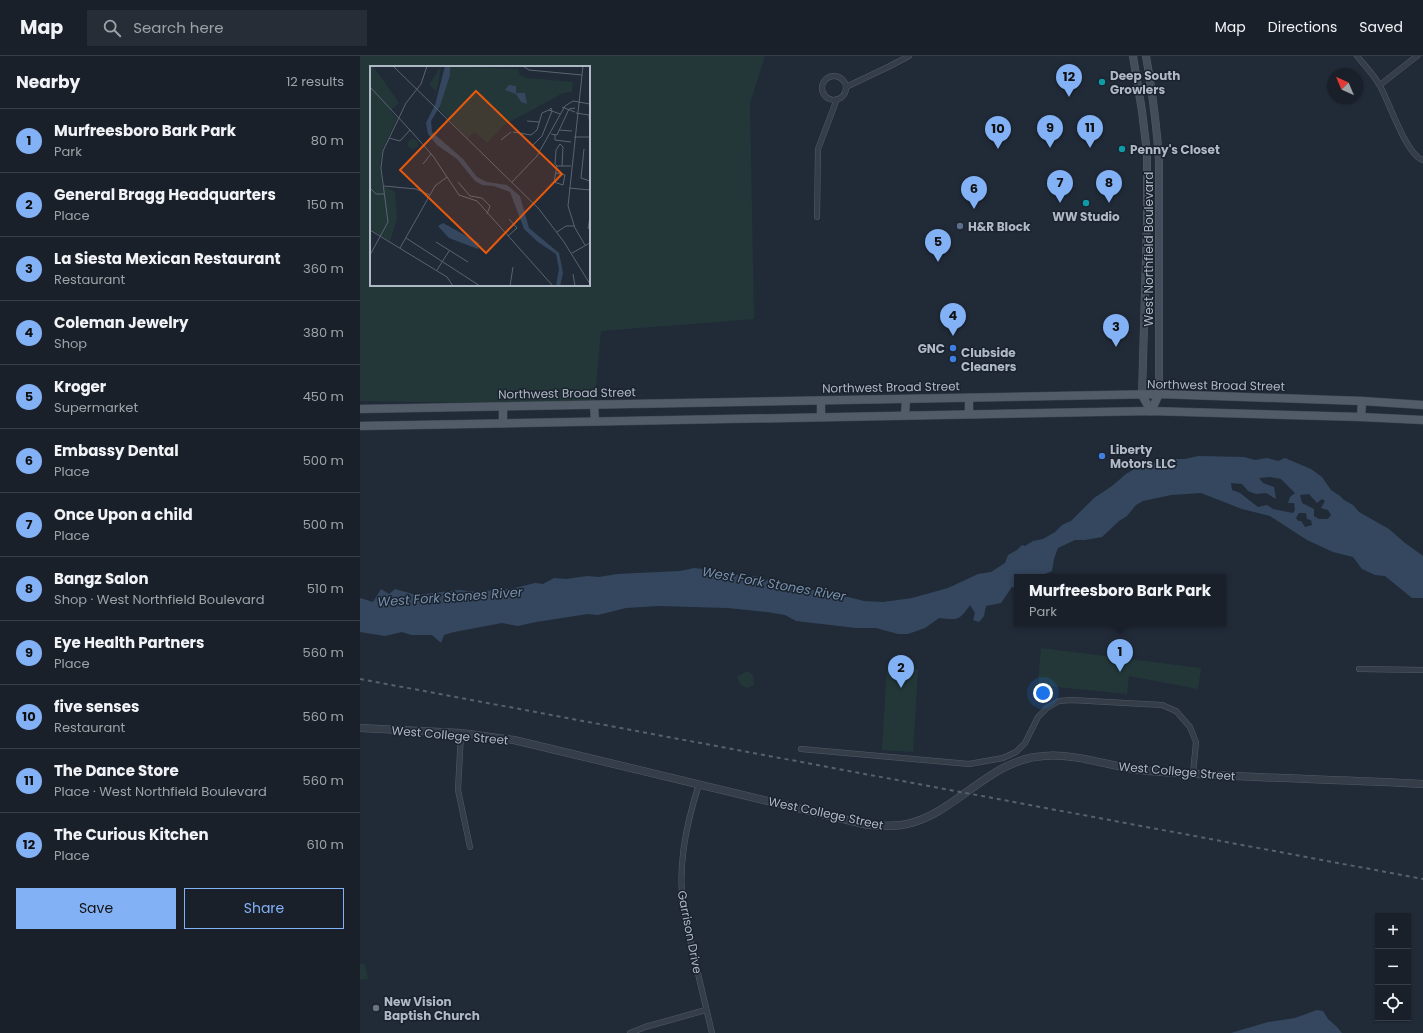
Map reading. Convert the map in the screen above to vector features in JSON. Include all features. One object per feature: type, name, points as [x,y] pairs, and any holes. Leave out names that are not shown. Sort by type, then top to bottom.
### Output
[{"type":"main road","name":"West Northfield Boulevard","points":[[1133,56],[1147,153],[1147,220],[1142,395]]},
{"type":"main road","name":"West Northfield Boulevard","points":[[1146,56],[1153,95],[1159,155],[1159,394]]},
{"type":"main road","name":"Northwest Broad Street","points":[[360,409],[1159,394],[1362,401],[1423,405]]},
{"type":"main road","points":[[1151,411],[1159,394]]},
{"type":"main road","points":[[1142,395],[1151,411]]},
{"type":"main road","points":[[969,398],[969,414]]},
{"type":"main road","points":[[905,416],[906,399]]},
{"type":"main road","points":[[820,401],[821,417]]},
{"type":"main road","points":[[1361,417],[1362,401]]},
{"type":"main road","points":[[594,405],[595,422]]},
{"type":"main road","points":[[503,406],[503,423]]},
{"type":"main road","points":[[360,426],[1151,411],[1423,420]]},
{"type":"street","points":[[846,87],[909,56]]},
{"type":"street","points":[[1357,56],[1380,85],[1400,130],[1411,150],[1423,160]]},
{"type":"street","points":[[1380,85],[1417,56]]},
{"type":"street","points":[[837,76],[844,81],[846,87],[843,95],[833,100],[826,96],[822,89],[824,82],[830,77],[837,76]]},
{"type":"street","points":[[817,216],[818,149],[837,99]]},
{"type":"street","points":[[1359,669],[1423,670]]},
{"type":"street","points":[[801,749],[969,764],[1003,758],[1016,752],[1025,742],[1038,717],[1047,708],[1059,701],[1071,700],[1162,705],[1176,711],[1190,727],[1196,742],[1193,774]]},
{"type":"street","name":"West College Street","points":[[360,728],[461,733],[514,740],[868,825],[891,827],[924,819],[988,776],[1006,766],[1024,759],[1043,756],[1062,756],[1146,770],[1193,774],[1423,784]]},
{"type":"street","points":[[461,733],[458,790],[470,847]]},
{"type":"street","name":"Garrison Drive","points":[[700,784],[693,804],[682,850],[681,895],[684,914],[712,1033]]},
{"type":"street","points":[[630,1033],[645,1027],[706,1010]]},
{"type":"green space","points":[[360,56],[765,56],[750,103],[754,319],[601,331],[594,405],[360,401]]},
{"type":"green space","points":[[1041,648],[1201,668],[1198,689],[1129,676],[1127,694],[1038,685]]},
{"type":"green space","points":[[887,667],[918,669],[913,752],[882,750]]},
{"type":"green space","points":[[747,671],[753,675],[754,685],[747,688],[740,684],[737,677]]},
{"type":"green space","points":[[360,964],[365,964],[368,979],[360,980]]},
{"type":"water","name":"West Fork Stones River","points":[[1198,456],[1244,457],[1255,460],[1267,458],[1278,461],[1285,458],[1311,469],[1322,477],[1331,490],[1353,505],[1359,512],[1389,529],[1423,556],[1423,598],[1412,598],[1385,576],[1375,575],[1362,569],[1353,557],[1333,552],[1307,540],[1270,516],[1242,509],[1201,493],[1171,495],[1143,501],[1136,505],[1127,516],[1119,521],[1102,537],[1075,540],[1058,548],[1052,571],[1044,574],[1014,574],[1014,587],[1012,587],[1001,603],[986,606],[984,616],[979,622],[973,620],[975,613],[970,605],[958,618],[939,618],[925,628],[908,634],[898,634],[876,628],[856,628],[796,621],[785,615],[767,612],[728,608],[658,606],[626,608],[598,615],[588,614],[518,626],[502,623],[444,635],[441,643],[432,635],[411,635],[402,632],[385,636],[360,632],[360,598],[373,602],[381,589],[389,594],[395,589],[416,595],[459,590],[476,592],[515,588],[535,583],[543,584],[554,578],[566,579],[587,576],[599,577],[617,574],[680,571],[694,568],[730,572],[745,578],[755,576],[775,582],[811,589],[823,595],[836,594],[864,601],[883,602],[912,598],[948,588],[978,574],[991,572],[1005,563],[1008,555],[1022,545],[1025,546],[1033,541],[1043,539],[1055,532],[1062,525],[1071,521],[1094,498],[1126,474],[1141,465],[1174,459],[1185,459]],"holes":[[[1270,477],[1281,479],[1295,493],[1290,497],[1288,503],[1294,503],[1295,510],[1293,513],[1273,509],[1267,505],[1258,507],[1240,493],[1232,490],[1231,483],[1242,484],[1248,491],[1256,494],[1266,493],[1276,499],[1274,487],[1263,483],[1259,478]],[[1309,494],[1317,503],[1322,499],[1325,501],[1321,508],[1328,510],[1331,515],[1328,519],[1319,519],[1314,516],[1314,509],[1302,503],[1300,495]],[[1299,513],[1306,513],[1307,519],[1311,520],[1312,525],[1305,527],[1301,521],[1298,521],[1296,518]]]},
{"type":"water","points":[[1317,1010],[1323,1011],[1328,1019],[1342,1033],[1231,1033],[1268,1022],[1295,1018]]},
{"type":"railway","points":[[360,679],[1423,879]]},
{"type":"place","name":"Deep South Growlers","points":[[1102,82]]},
{"type":"place","name":"The Curious Kitchen","points":[[1069,97]]},
{"type":"place","name":"Eye Health Partners","points":[[1050,148]]},
{"type":"place","name":"The Dance Store","points":[[1090,148]]},
{"type":"place","name":"five senses","points":[[998,149]]},
{"type":"place","name":"Penny's Closet","points":[[1122,149]]},
{"type":"place","name":"Once Upon a child","points":[[1060,203]]},
{"type":"place","name":"WW Studio","points":[[1086,203]]},
{"type":"place","name":"Bangz Salon","points":[[1109,203]]},
{"type":"place","name":"Embassy Dental","points":[[974,209]]},
{"type":"place","name":"H&R Block","points":[[960,226]]},
{"type":"place","name":"Kroger","points":[[938,262]]},
{"type":"place","name":"Coleman Jewelry","points":[[953,336]]},
{"type":"place","name":"La Siesta Mexican Restaurant","points":[[1116,347]]},
{"type":"place","name":"GNC","points":[[953,348]]},
{"type":"place","name":"Clubside Cleaners","points":[[953,359]]},
{"type":"place","name":"Liberty Motors LLC","points":[[1102,456]]},
{"type":"place","name":"Murfreesboro Bark Park","points":[[1120,672]]},
{"type":"place","name":"General Bragg Headquarters","points":[[901,688]]},
{"type":"place","name":"New Vision Baptish Church","points":[[376,1008]]}]
